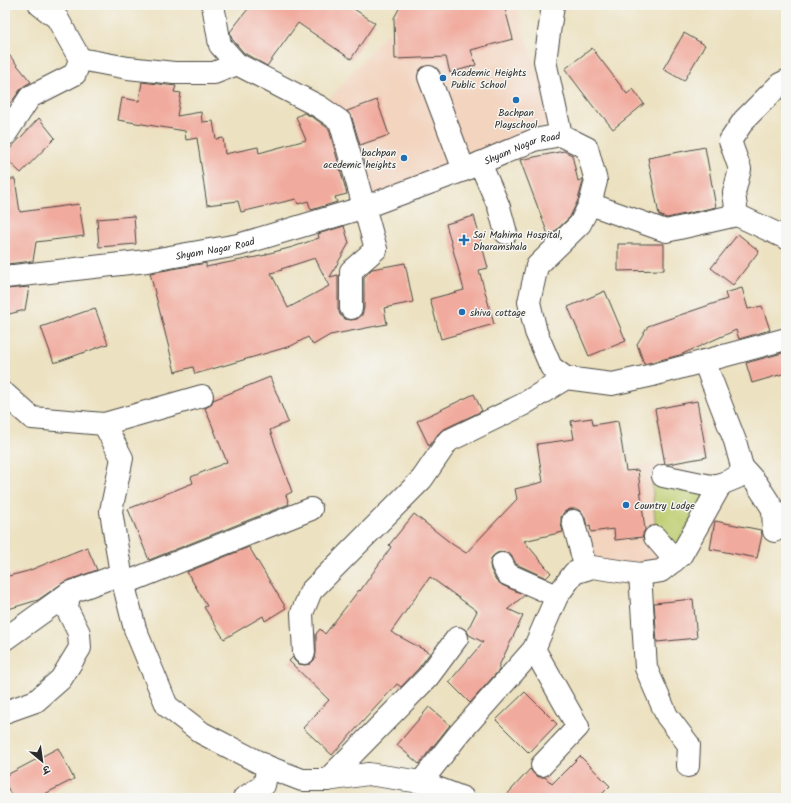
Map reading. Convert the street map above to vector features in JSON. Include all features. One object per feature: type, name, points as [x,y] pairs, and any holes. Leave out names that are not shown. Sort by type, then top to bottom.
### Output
[{"type":"street","points":[[5,135],[30,97],[75,74],[80,59],[58,18],[40,5]]},
{"type":"street","points":[[213,5],[220,45],[237,64],[320,107],[340,121],[376,249],[351,271],[350,308]]},
{"type":"street","points":[[553,5],[545,61],[561,135]]},
{"type":"street","points":[[80,59],[128,68],[174,73],[214,73],[237,64]]},
{"type":"street","points":[[429,77],[472,166],[499,207],[506,232]]},
{"type":"street","points":[[737,215],[734,193],[740,169],[730,141],[744,120],[780,84],[786,81]]},
{"type":"street","name":"Shyam Nagar Road","points":[[5,277],[147,261],[238,245],[365,207],[472,166],[534,140],[561,135],[587,148],[596,180],[590,204],[580,224],[537,266],[529,302],[536,332],[551,367],[566,378]]},
{"type":"street","points":[[590,204],[666,232],[737,215],[786,238]]},
{"type":"street","points":[[304,653],[302,613],[311,591],[422,479],[448,441],[522,405],[566,378],[612,384],[704,362],[786,339]]},
{"type":"street","points":[[704,362],[735,441],[742,467],[757,484],[773,509],[774,531]]},
{"type":"street","points":[[5,394],[32,418],[104,424],[202,396]]},
{"type":"street","points":[[104,424],[122,458],[111,511],[122,579],[135,629],[167,706],[202,733],[268,767],[302,780],[327,780],[368,774],[421,782],[463,798]]},
{"type":"street","points":[[663,476],[711,486],[721,484],[738,477],[742,467]]},
{"type":"street","points":[[421,782],[458,735],[534,649],[557,596],[574,573],[592,567],[640,574],[661,571],[681,555],[721,484]]},
{"type":"street","points":[[5,639],[70,593],[122,579],[311,509]]},
{"type":"street","points":[[573,521],[586,569]]},
{"type":"street","points":[[655,537],[674,561]]},
{"type":"street","points":[[502,564],[507,574],[557,596]]},
{"type":"street","points":[[640,574],[646,668],[667,716],[689,745],[688,766]]},
{"type":"street","points":[[5,712],[36,701],[61,679],[80,648],[79,633],[67,609],[70,593]]},
{"type":"street","points":[[327,780],[428,677],[457,638]]},
{"type":"street","points":[[534,649],[578,727],[542,765]]},
{"type":"street","points":[[244,798],[264,785],[268,767]]},
{"type":"shaded area","name":"Academic Heights Public School","points":[[459,5],[516,5],[553,122],[462,162],[367,199],[324,105],[386,34],[443,32]]},
{"type":"shaded area","points":[[667,463],[718,477],[658,561],[642,567],[589,559],[575,471]]},
{"type":"green space","points":[[652,483],[663,483],[704,495],[677,545],[656,533]]},
{"type":"building","points":[[251,5],[348,5],[375,23],[351,59],[298,23],[267,66],[244,53],[232,39],[230,32]]},
{"type":"building","points":[[401,5],[504,5],[513,39],[471,50],[476,65],[450,73],[446,57],[395,59],[394,18]]},
{"type":"building","points":[[684,33],[705,45],[684,81],[663,69]]},
{"type":"building","points":[[592,48],[627,94],[633,89],[644,104],[613,129],[600,113],[599,114],[565,69]]},
{"type":"building","points":[[5,50],[31,82],[24,86],[13,100],[5,107]]},
{"type":"building","points":[[142,82],[176,86],[174,92],[181,93],[177,116],[201,112],[202,122],[213,121],[216,139],[223,138],[225,154],[258,147],[259,153],[306,140],[296,117],[304,113],[314,118],[329,129],[347,194],[335,197],[337,202],[311,210],[308,201],[298,204],[296,199],[241,212],[238,201],[207,205],[197,138],[186,140],[185,131],[118,120],[122,98],[139,101]]},
{"type":"building","points":[[377,100],[389,135],[360,145],[352,118],[347,111]]},
{"type":"building","points":[[39,118],[55,138],[21,173],[5,158],[5,154]]},
{"type":"building","points":[[705,147],[716,207],[667,218],[659,215],[648,158]]},
{"type":"building","points":[[564,151],[572,155],[578,181],[583,179],[583,181],[578,200],[570,217],[549,237],[520,160]]},
{"type":"building","points":[[5,179],[15,179],[20,212],[79,204],[84,236],[36,242],[33,261],[7,264],[5,248]]},
{"type":"building","points":[[134,216],[136,244],[99,247],[97,219]]},
{"type":"building","points":[[474,216],[488,268],[479,270],[494,324],[441,339],[430,299],[464,290],[446,224]]},
{"type":"building","points":[[344,226],[349,243],[330,277],[338,275],[338,308],[340,315],[345,319],[357,319],[362,315],[364,308],[364,277],[372,269],[405,263],[413,302],[384,308],[387,324],[330,335],[313,345],[308,337],[291,346],[195,374],[193,367],[175,372],[150,273],[206,263],[206,267],[266,255],[319,238],[318,234]],"holes":[[[315,258],[329,286],[288,308],[271,273]]]},
{"type":"building","points":[[738,234],[759,251],[733,285],[711,268]]},
{"type":"building","points":[[618,244],[664,244],[664,270],[618,271]]},
{"type":"building","points":[[29,287],[25,310],[5,315],[5,289]]},
{"type":"building","points":[[742,288],[748,309],[762,306],[770,330],[739,339],[736,330],[680,355],[644,364],[637,344],[648,326],[727,299],[725,293]]},
{"type":"building","points":[[605,291],[626,341],[589,356],[568,307]]},
{"type":"building","points":[[95,308],[108,344],[54,363],[41,327]]},
{"type":"building","points":[[786,352],[786,373],[752,383],[746,363]]},
{"type":"building","points":[[270,377],[288,422],[270,430],[292,492],[286,495],[289,504],[149,560],[128,509],[193,483],[191,477],[227,462],[205,408],[211,405],[213,400]]},
{"type":"building","points":[[474,394],[482,411],[442,430],[429,446],[417,421]]},
{"type":"building","points":[[697,401],[707,457],[665,464],[655,409]]},
{"type":"building","points":[[592,418],[593,425],[618,421],[626,471],[638,470],[645,530],[643,537],[615,540],[614,529],[591,532],[590,525],[587,526],[582,512],[577,509],[570,509],[564,512],[561,517],[563,532],[524,541],[551,573],[546,578],[516,564],[509,553],[497,553],[492,557],[490,564],[491,570],[496,580],[502,585],[525,595],[508,609],[523,616],[498,668],[500,669],[470,703],[449,682],[483,642],[469,635],[467,631],[477,611],[430,577],[391,632],[430,653],[418,669],[401,687],[397,684],[332,755],[303,728],[329,700],[289,661],[293,657],[298,664],[305,665],[310,664],[315,659],[316,634],[320,629],[325,634],[359,590],[360,591],[391,547],[389,545],[414,514],[452,544],[466,553],[517,499],[515,489],[543,482],[537,444],[574,439],[571,421]]},
{"type":"building","points":[[715,521],[761,530],[762,535],[757,558],[710,549]]},
{"type":"building","points":[[87,547],[97,570],[64,582],[38,600],[5,610],[5,577],[28,571]]},
{"type":"building","points":[[249,547],[286,608],[265,621],[263,616],[224,639],[204,607],[207,606],[187,572]]},
{"type":"building","points":[[693,599],[697,638],[657,642],[654,603]]},
{"type":"building","points":[[525,692],[557,724],[529,753],[496,720]]},
{"type":"building","points":[[429,707],[450,725],[419,764],[397,745]]},
{"type":"building","points":[[58,748],[74,779],[37,798],[13,798],[5,783],[5,776]]},
{"type":"building","points":[[580,756],[610,786],[598,798],[504,798],[530,769],[534,774],[539,777],[545,777],[552,784]]},
{"type":"place","name":"Academic Heights Public School","points":[[443,78]]},
{"type":"place","name":"Bachpan Playschool","points":[[516,100]]},
{"type":"place","name":"bachpan acedemic heights","points":[[404,158]]},
{"type":"place","name":"Sai Mahima Hospital, Dharamshala","points":[[464,240]]},
{"type":"place","name":"shiva cottage","points":[[462,312]]},
{"type":"place","name":"Country Lodge","points":[[626,505]]}]
